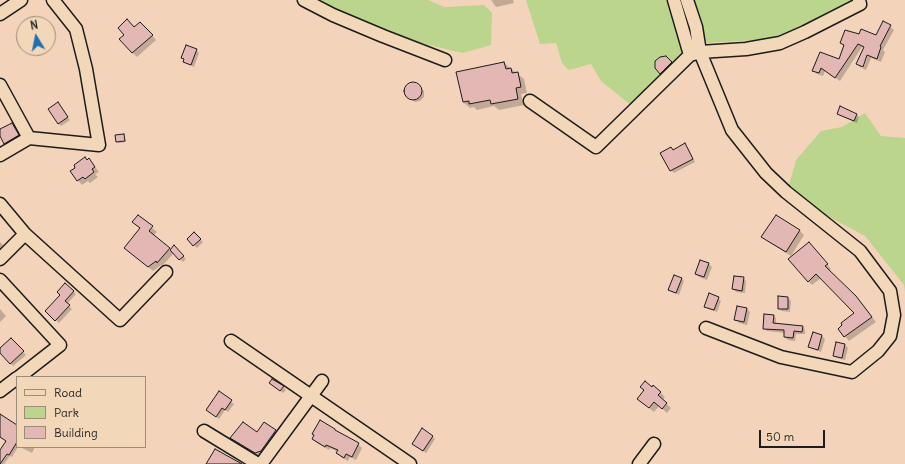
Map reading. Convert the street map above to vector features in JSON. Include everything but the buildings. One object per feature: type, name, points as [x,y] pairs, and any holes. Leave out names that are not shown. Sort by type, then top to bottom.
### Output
[{"type":"street","points":[[0,14],[22,0]]},
{"type":"street","points":[[0,155],[29,138],[99,146],[86,69],[76,29],[53,0]]},
{"type":"street","points":[[304,0],[333,15],[446,60]]},
{"type":"street","points":[[674,0],[695,53],[732,130],[766,173],[786,192],[860,251],[890,291],[894,314],[890,336],[878,351],[852,372],[781,357],[706,328]]},
{"type":"street","points":[[687,0],[696,27],[695,53]]},
{"type":"street","points":[[530,101],[596,147],[695,53],[746,49],[780,43],[860,4],[859,0]]},
{"type":"street","points":[[0,85],[29,138]]},
{"type":"street","points":[[0,204],[25,234],[120,320],[166,272]]},
{"type":"street","points":[[0,259],[25,234]]},
{"type":"street","points":[[0,280],[60,345],[21,376]]},
{"type":"street","points":[[231,341],[410,464]]},
{"type":"street","points":[[0,391],[16,379]]},
{"type":"street","points":[[261,464],[322,381]]},
{"type":"street","points":[[204,431],[258,464]]},
{"type":"street","points":[[639,464],[654,444]]},
{"type":"green space","points":[[309,0],[428,0],[445,7],[484,5],[492,13],[491,45],[463,53],[449,50],[389,35]]},
{"type":"green space","points":[[526,0],[666,0],[683,55],[632,106],[601,81],[591,64],[569,70],[562,63],[556,43],[540,44]]},
{"type":"green space","points":[[692,0],[855,0],[812,22],[772,39],[707,43]]},
{"type":"green space","points":[[865,113],[881,136],[905,138],[905,292],[904,285],[865,236],[824,214],[789,185],[796,160],[821,131],[842,127]]}]
